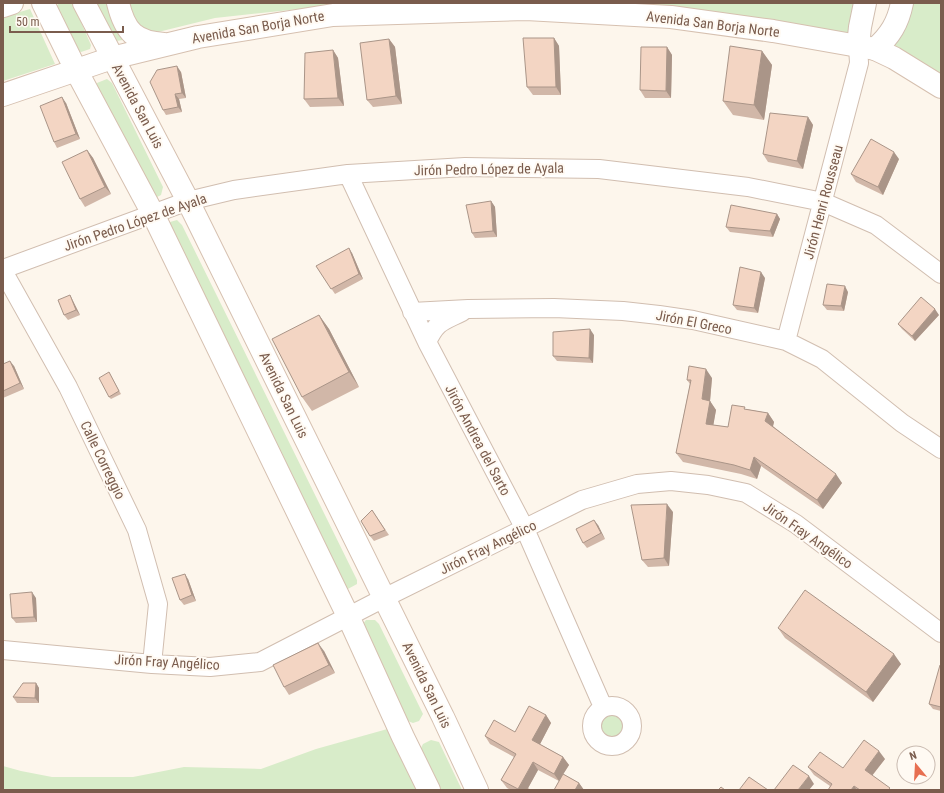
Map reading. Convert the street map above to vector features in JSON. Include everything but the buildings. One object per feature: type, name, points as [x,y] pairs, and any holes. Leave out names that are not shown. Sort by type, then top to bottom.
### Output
[{"type":"main road","points":[[3,6],[12,3]]},
{"type":"main road","points":[[43,3],[76,70],[153,214],[348,616],[403,737],[429,790]]},
{"type":"main road","name":"Avenida San Luis","points":[[84,3],[188,201],[443,717],[477,790]]},
{"type":"main road","points":[[118,3],[127,28],[138,38],[150,43],[168,44]]},
{"type":"main road","name":"Jirón Henri Rousseau","points":[[864,53],[860,28],[865,3]]},
{"type":"main road","points":[[864,53],[885,41],[894,28],[900,15],[902,3]]},
{"type":"main road","name":"Avenida San Borja Norte","points":[[3,95],[112,58],[198,36],[333,15],[526,9],[671,17],[773,31],[864,53],[894,58],[941,87]]},
{"type":"street","name":"Jirón Henri Rousseau","points":[[786,341],[864,53]]},
{"type":"street","name":"Jirón Pedro López de Ayala","points":[[3,270],[188,201],[234,190],[348,174],[465,167],[599,169],[748,187],[823,202],[876,225],[941,274]]},
{"type":"street","name":"Jirón Andrea del Sarto","points":[[348,174],[412,312],[524,529],[603,707]]},
{"type":"street","name":"Calle Correggio","points":[[3,270],[68,387],[137,530],[158,604],[152,664]]},
{"type":"street","name":"Jirón El Greco","points":[[412,312],[468,309],[554,308],[623,311],[693,320],[786,341],[822,359],[902,423],[941,448]]},
{"type":"street","points":[[427,342],[433,329],[440,323],[468,309]]},
{"type":"street","name":"Jirón Fray Angélico","points":[[3,650],[152,664],[210,667],[260,662],[348,616],[582,500],[637,484],[671,481],[708,485],[746,493],[796,524],[941,633]]},
{"type":"green space","points":[[93,3],[109,3],[129,39],[110,42]]},
{"type":"green space","points":[[125,3],[374,3],[318,7],[215,18],[150,34],[131,21]]},
{"type":"green space","points":[[575,3],[861,3],[852,38]]},
{"type":"green space","points":[[896,3],[941,3],[941,78],[886,46]]},
{"type":"green space","points":[[58,4],[73,4],[91,45],[90,49],[81,52],[76,50],[56,8]]},
{"type":"green space","points":[[30,9],[55,64],[3,81],[3,17]]},
{"type":"green space","points":[[107,79],[112,83],[163,187],[161,195],[155,198],[95,89],[97,83]]},
{"type":"green space","points":[[177,220],[182,225],[357,580],[357,584],[346,590],[166,229],[170,222]]},
{"type":"green space","points":[[366,620],[375,620],[379,624],[423,714],[419,721],[413,723],[403,719],[362,625]]},
{"type":"green space","points":[[612,715],[620,718],[623,726],[620,734],[612,737],[604,734],[601,726],[604,718]]},
{"type":"green space","points":[[391,728],[418,790],[3,790],[3,766],[52,777],[133,777],[184,767],[261,769],[316,749]]},
{"type":"green space","points":[[431,740],[439,742],[462,790],[438,790],[419,752],[423,744]]}]
